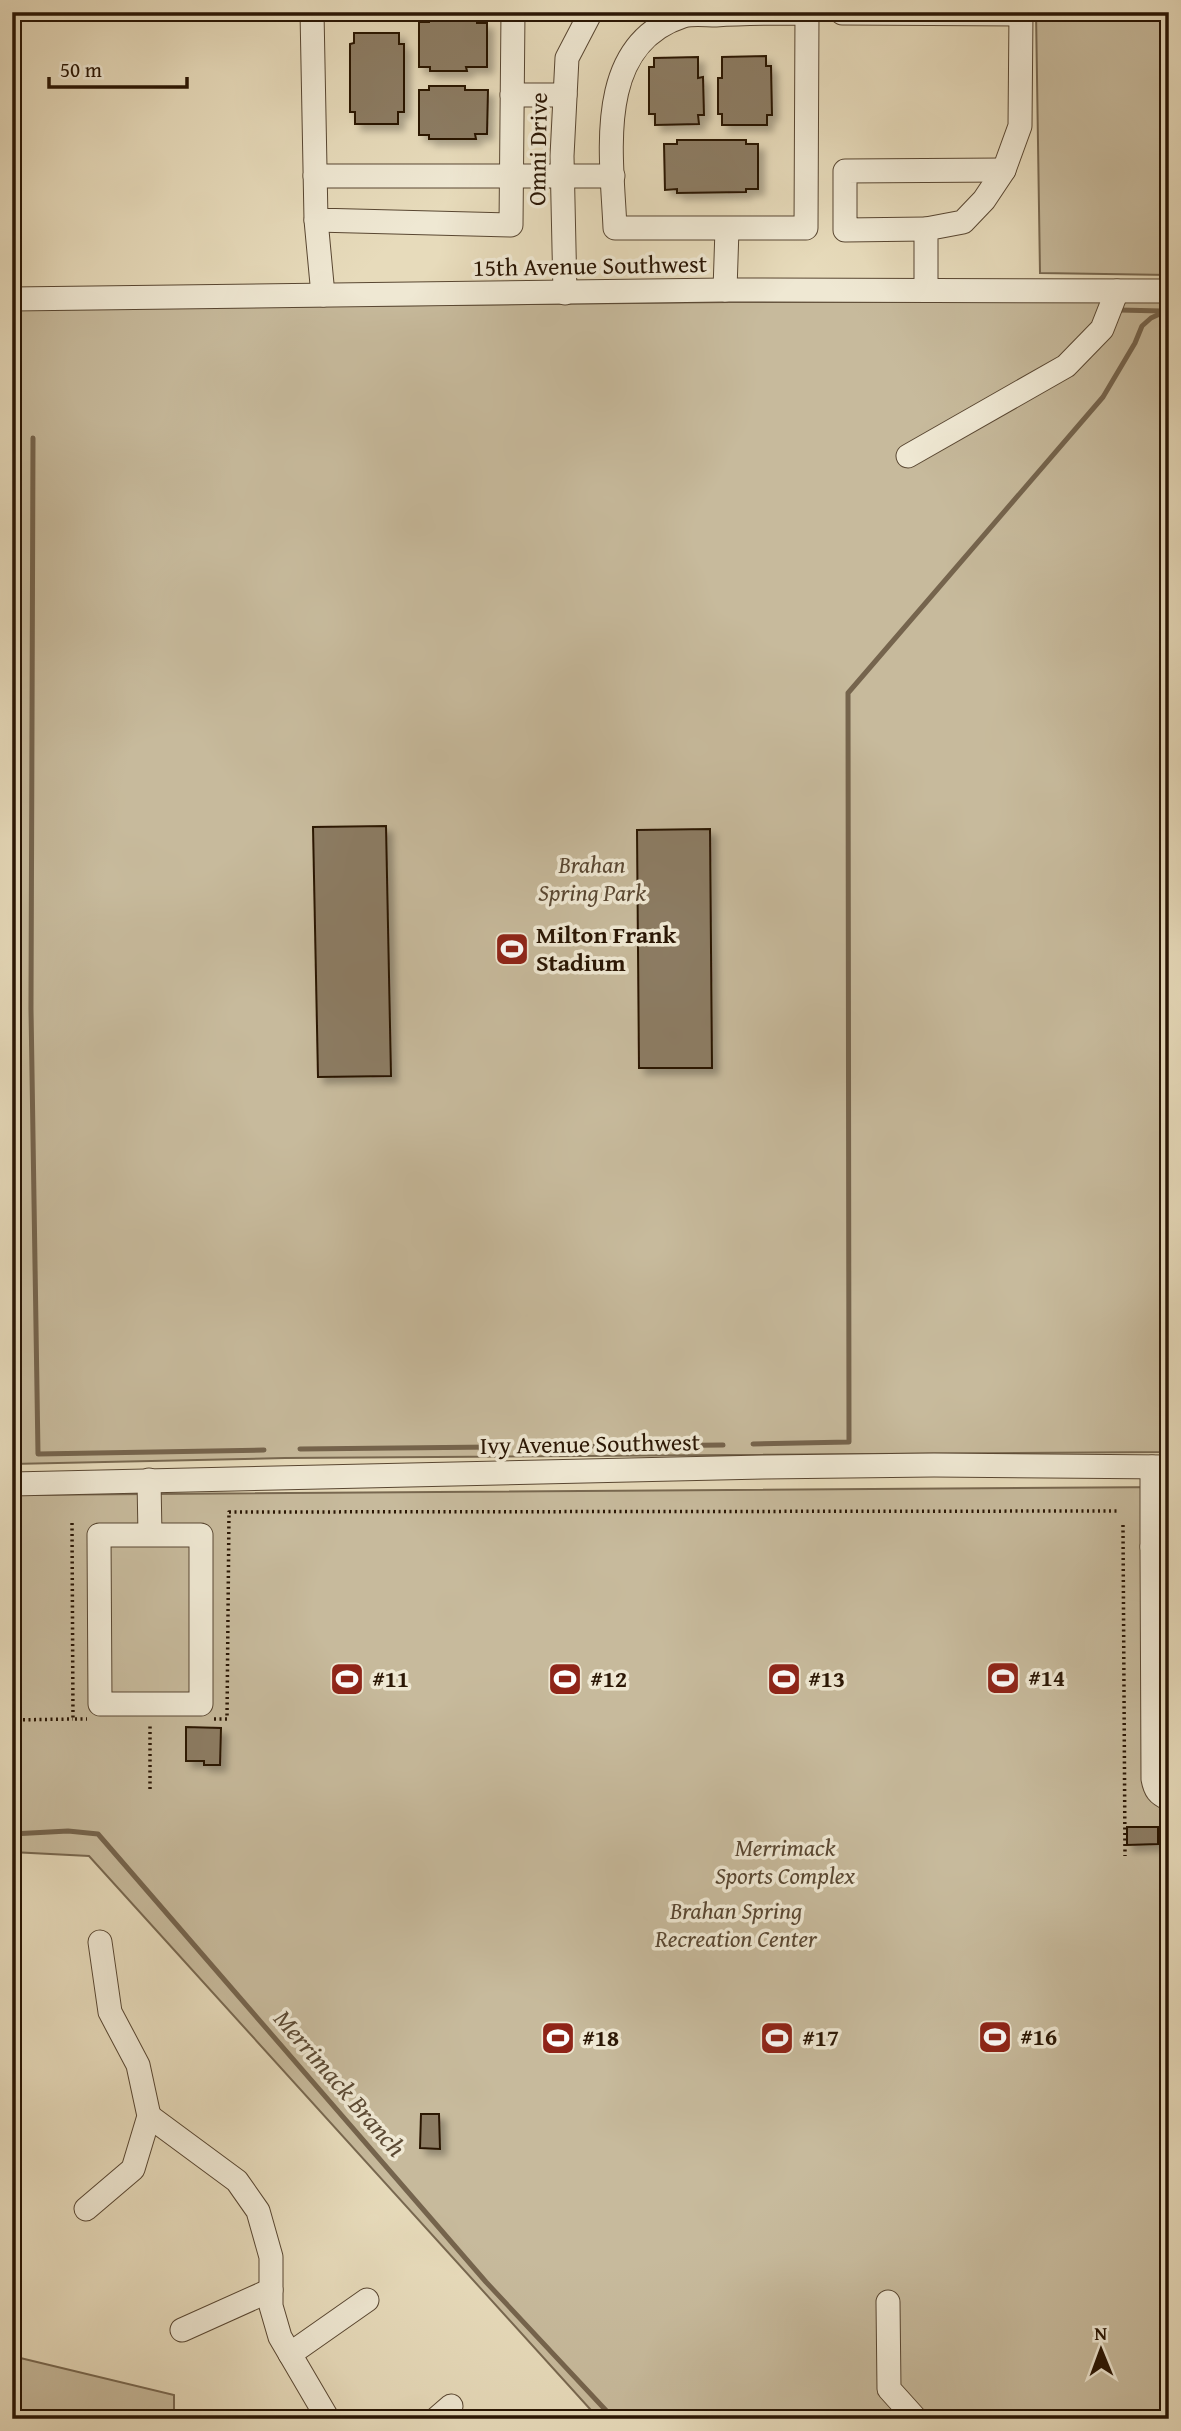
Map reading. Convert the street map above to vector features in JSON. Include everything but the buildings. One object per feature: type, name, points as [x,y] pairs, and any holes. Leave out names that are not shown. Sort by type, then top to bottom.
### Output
[{"type":"street","points":[[312,12],[316,220],[323,295]]},
{"type":"street","points":[[316,220],[511,225],[513,12]]},
{"type":"street","name":"Omni Drive","points":[[565,293],[563,177],[567,58],[592,12]]},
{"type":"street","points":[[807,13],[806,228],[615,228],[613,176],[611,122],[618,81],[634,50],[657,29],[685,16],[807,13]]},
{"type":"street","points":[[842,13],[1021,13],[1020,126],[1004,170],[984,200],[963,222],[926,229],[845,230],[845,171],[1004,170]]},
{"type":"street","points":[[512,94],[565,94]]},
{"type":"street","points":[[316,176],[613,176]]},
{"type":"street","points":[[725,290],[726,229]]},
{"type":"street","points":[[926,229],[926,290]]},
{"type":"street","name":"15th Avenue Southwest","points":[[12,299],[725,290],[1169,291]]},
{"type":"street","points":[[908,456],[1066,366],[1102,329],[1117,291]]},
{"type":"street","name":"Ivy Avenue Southwest","points":[[12,1484],[762,1467],[1160,1467]]},
{"type":"street","points":[[1160,1467],[1153,1779],[1155,1789],[1169,1799]]},
{"type":"street","points":[[149,1480],[150,1535]]},
{"type":"street","points":[[99,1535],[150,1535],[201,1535],[201,1704],[100,1704],[99,1535]]},
{"type":"street","points":[[86,2209],[133,2169],[149,2116],[138,2065],[110,2012],[100,1942]]},
{"type":"street","points":[[149,2116],[237,2181],[258,2211],[271,2257],[271,2306],[280,2337],[328,2419]]},
{"type":"street","points":[[183,2330],[271,2290]]},
{"type":"street","points":[[290,2354],[367,2300]]},
{"type":"street","points":[[888,2302],[889,2389],[916,2419]]},
{"type":"path","points":[[202,1719],[228,1719],[229,1512],[1117,1511]]},
{"type":"path","points":[[72,1523],[72,1719]]},
{"type":"path","points":[[1123,1525],[1125,1856]]},
{"type":"path","points":[[12,1720],[98,1719]]},
{"type":"path","points":[[150,1719],[150,1789]]},
{"type":"green space","points":[[1036,12],[1169,12],[1169,275],[1040,273]]},
{"type":"green space","name":"Brahan Spring Park","points":[[1169,301],[1169,1452],[285,1458],[12,1464],[12,309]]},
{"type":"green space","name":"Brahan Spring Recreation Center","points":[[1169,1487],[1169,2419],[599,2419],[89,1856],[12,1852],[12,1495]]},
{"type":"green space","points":[[12,2356],[174,2395],[174,2419],[12,2419]]},
{"type":"waterway","points":[[1119,310],[1162,311]]},
{"type":"waterway","points":[[753,1444],[849,1442],[848,693],[1103,397],[1142,326],[1166,311]]},
{"type":"waterway","points":[[33,438],[31,1009],[38,1454],[264,1450]]},
{"type":"waterway","points":[[538,1447],[723,1445]]},
{"type":"waterway","points":[[300,1449],[493,1447]]},
{"type":"waterway","name":"Merrimack Branch","points":[[12,1834],[68,1831],[98,1834],[486,2282],[614,2419]]},
{"type":"place","name":"Milton Frank Stadium","points":[[512,949]]},
{"type":"place","name":"#14","points":[[1003,1678]]},
{"type":"place","name":"#11","points":[[347,1679]]},
{"type":"place","name":"#12","points":[[565,1679]]},
{"type":"place","name":"#13","points":[[784,1679]]},
{"type":"place","name":"#16","points":[[995,2037]]},
{"type":"place","name":"#18","points":[[558,2038]]},
{"type":"place","name":"#17","points":[[777,2038]]},
{"type":"park label","name":"Merrimack Sports Complex","points":[[785,1862]]}]
